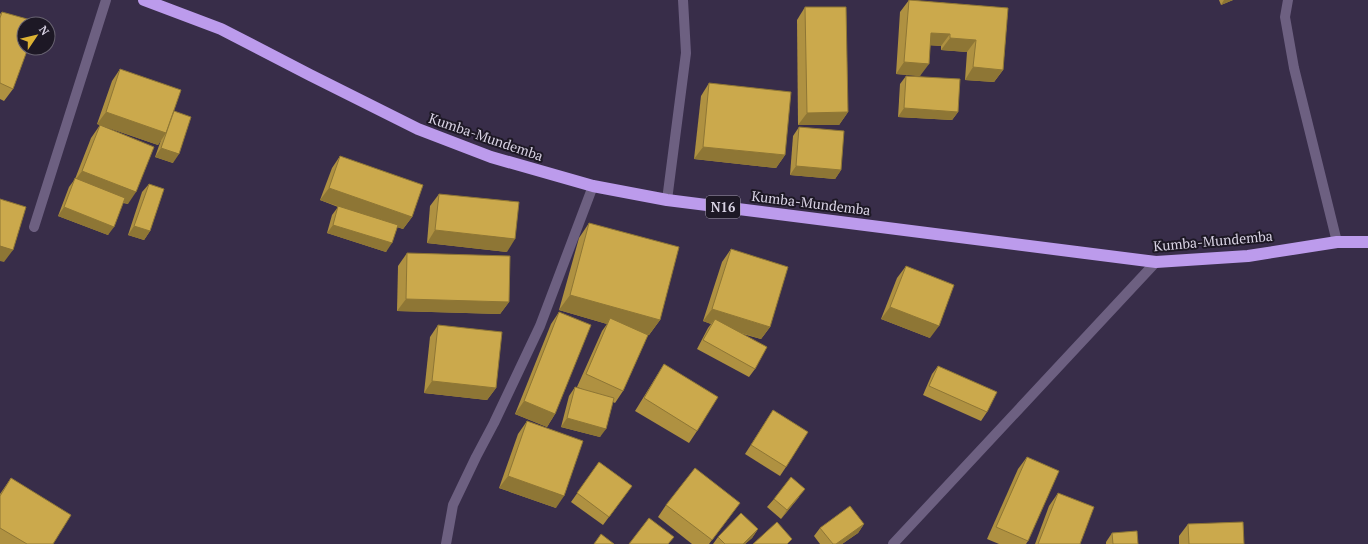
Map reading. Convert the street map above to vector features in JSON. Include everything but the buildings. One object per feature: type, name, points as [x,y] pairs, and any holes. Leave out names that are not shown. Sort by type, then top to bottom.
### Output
[{"type":"highway","name":"Kumba-Mundemba","points":[[144,0],[221,29],[418,129],[491,157],[593,186],[668,200],[1156,262],[1248,256],[1337,242],[1368,242]]},
{"type":"street","points":[[34,227],[106,0]]},
{"type":"street","points":[[668,200],[686,53],[683,0]]},
{"type":"street","points":[[1288,0],[1285,17],[1294,68],[1337,242]]},
{"type":"street","points":[[446,544],[453,505],[540,326],[593,186]]},
{"type":"street","points":[[894,544],[1156,262]]}]
